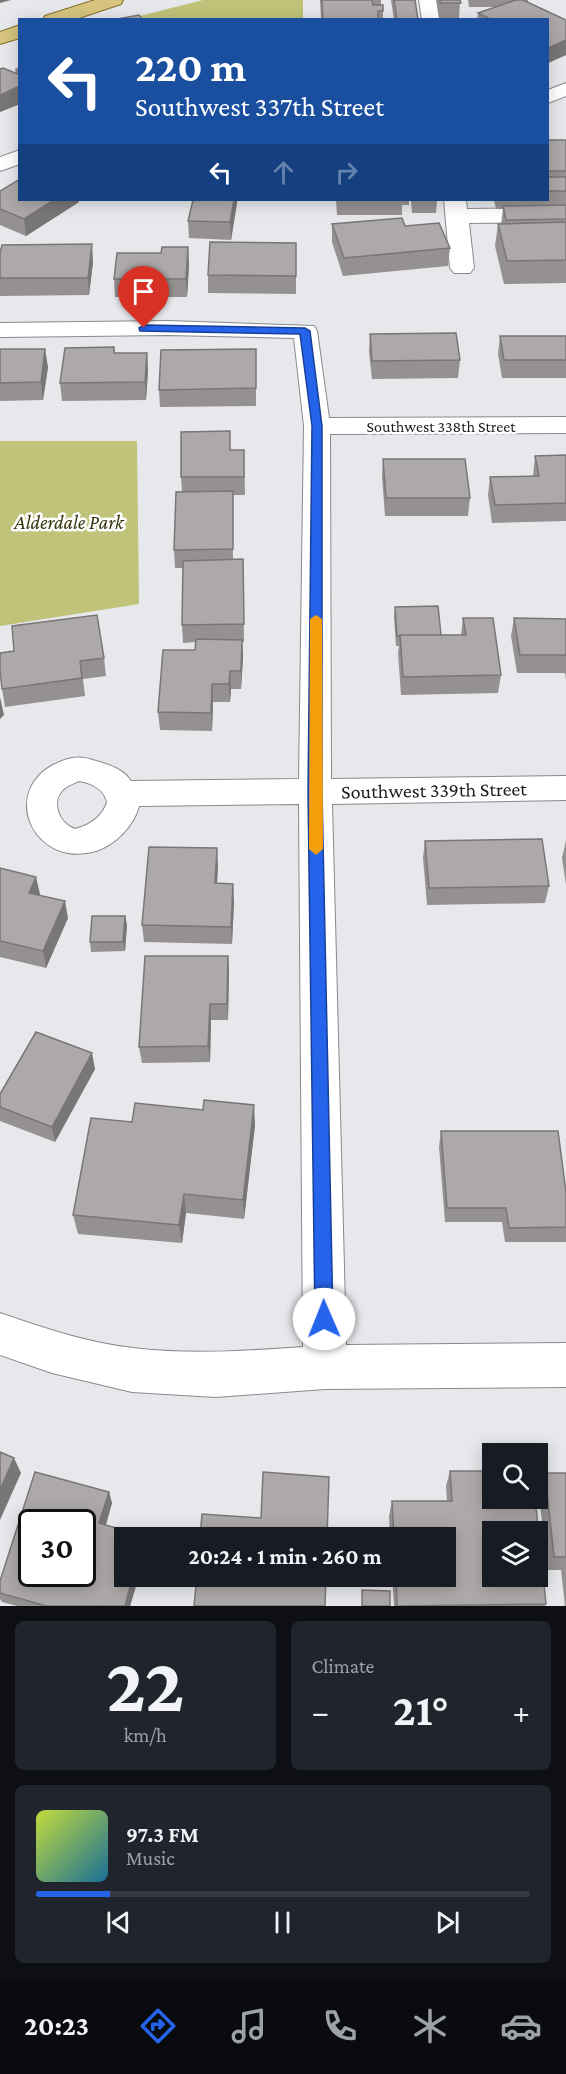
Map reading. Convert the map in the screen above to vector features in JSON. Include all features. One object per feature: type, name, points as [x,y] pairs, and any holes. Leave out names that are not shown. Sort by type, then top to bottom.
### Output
[{"type":"main road","points":[[58,18],[105,1]]},
{"type":"main road","points":[[0,38],[18,32]]},
{"type":"street","points":[[428,0],[431,18]]},
{"type":"street","points":[[549,97],[566,89]]},
{"type":"street","points":[[0,165],[18,157]]},
{"type":"street","points":[[462,268],[456,208],[566,215]]},
{"type":"street","points":[[0,330],[168,328],[305,331],[317,426],[315,792],[325,1367]]},
{"type":"street","name":"Southwest 338th Street","points":[[317,426],[566,425]]},
{"type":"street","name":"Southwest 339th Street","points":[[121,794],[566,788]]},
{"type":"street","points":[[0,1334],[52,1352],[132,1370],[216,1375],[325,1367],[566,1365]]},
{"type":"green space","points":[[203,0],[303,0],[303,18],[132,18]]},
{"type":"green space","name":"Alderdale Park","points":[[0,441],[137,441],[139,604],[0,626]]},
{"type":"building","points":[[322,0],[372,0],[373,5],[383,5],[383,11],[378,11],[378,18],[323,18]]},
{"type":"building","points":[[394,0],[415,0],[418,18],[397,18]]},
{"type":"building","points":[[440,0],[460,0],[461,3],[440,3]]},
{"type":"building","points":[[516,0],[523,0],[566,20],[566,40],[549,48],[549,18],[488,18],[478,13]]},
{"type":"building","points":[[139,15],[141,18],[123,18]]},
{"type":"building","points":[[0,69],[18,74],[18,87],[0,95]]},
{"type":"building","points":[[549,140],[566,140],[566,171],[549,171]]},
{"type":"building","points":[[549,177],[566,177],[566,191],[549,191]]},
{"type":"building","points":[[18,180],[18,201],[52,201],[24,219],[0,209],[0,191]]},
{"type":"building","points":[[193,201],[234,201],[230,222],[188,221]]},
{"type":"building","points":[[566,205],[566,219],[506,220],[503,206]]},
{"type":"building","points":[[402,218],[405,226],[439,223],[450,248],[344,258],[332,224]]},
{"type":"building","points":[[566,222],[566,260],[507,261],[498,224]]},
{"type":"building","points":[[210,242],[296,243],[296,276],[208,275]]},
{"type":"building","points":[[92,244],[88,278],[0,278],[2,245]]},
{"type":"building","points":[[162,247],[188,247],[186,279],[114,279],[117,253],[161,253]]},
{"type":"building","points":[[456,333],[460,360],[372,361],[370,334]]},
{"type":"building","points":[[500,336],[566,336],[566,360],[504,360]]},
{"type":"building","points":[[114,347],[114,353],[147,353],[145,382],[60,383],[65,348]]},
{"type":"building","points":[[0,349],[45,349],[41,382],[0,383]]},
{"type":"building","points":[[256,349],[256,388],[159,390],[161,350]]},
{"type":"building","points":[[230,431],[230,450],[244,450],[244,477],[181,477],[181,432]]},
{"type":"building","points":[[566,455],[566,503],[495,505],[490,477],[539,476],[535,456]]},
{"type":"building","points":[[383,459],[465,459],[470,498],[386,498]]},
{"type":"building","points":[[233,491],[233,549],[174,550],[176,492]]},
{"type":"building","points":[[243,559],[244,624],[182,625],[183,561]]},
{"type":"building","points":[[438,606],[441,635],[397,636],[395,607]]},
{"type":"building","points":[[97,615],[104,658],[80,661],[82,678],[2,689],[0,653],[14,651],[12,626]]},
{"type":"building","points":[[463,618],[493,618],[501,675],[403,677],[400,635],[466,635]]},
{"type":"building","points":[[514,618],[566,619],[566,655],[520,655]]},
{"type":"building","points":[[196,639],[242,640],[241,671],[230,671],[229,684],[212,684],[211,713],[158,712],[163,650],[195,650]]},
{"type":"building","points":[[542,839],[549,886],[429,888],[425,841]]},
{"type":"building","points":[[149,847],[217,848],[215,883],[233,884],[231,927],[142,925]]},
{"type":"building","points":[[0,868],[36,877],[29,893],[65,901],[43,951],[0,941]]},
{"type":"building","points":[[92,916],[125,916],[123,942],[90,942]]},
{"type":"building","points":[[145,956],[228,956],[227,1004],[210,1004],[208,1046],[139,1047]]},
{"type":"building","points":[[36,1032],[92,1053],[52,1127],[0,1107],[0,1094]]},
{"type":"building","points":[[204,1100],[254,1105],[243,1200],[184,1194],[179,1225],[73,1215],[91,1118],[132,1122],[135,1103],[203,1110]]},
{"type":"building","points":[[441,1131],[558,1131],[566,1192],[566,1227],[509,1228],[506,1208],[447,1208]]},
{"type":"building","points":[[0,1452],[14,1458],[0,1490]]},
{"type":"building","points":[[450,1471],[482,1471],[482,1509],[536,1509],[537,1521],[482,1521],[482,1587],[544,1587],[546,1604],[397,1606],[396,1587],[456,1587],[456,1527],[393,1527],[392,1501],[452,1501]]},
{"type":"building","points":[[35,1472],[109,1492],[99,1523],[114,1527],[114,1587],[130,1587],[125,1606],[46,1606],[0,1593],[0,1581],[18,1525],[18,1587],[96,1587],[96,1509],[23,1509]]},
{"type":"building","points":[[263,1472],[329,1477],[327,1527],[201,1527],[202,1514],[261,1518]]},
{"type":"building","points":[[548,1473],[566,1473],[566,1557],[554,1557],[548,1501]]},
{"type":"building","points":[[196,1587],[326,1587],[325,1606],[194,1606]]},
{"type":"building","points":[[362,1590],[390,1591],[390,1606],[362,1606]]},
{"type":"slow traffic","points":[[316,619],[316,849]]},
{"type":"route","points":[[144,328],[305,331],[317,426],[315,792],[324,1319]]}]
